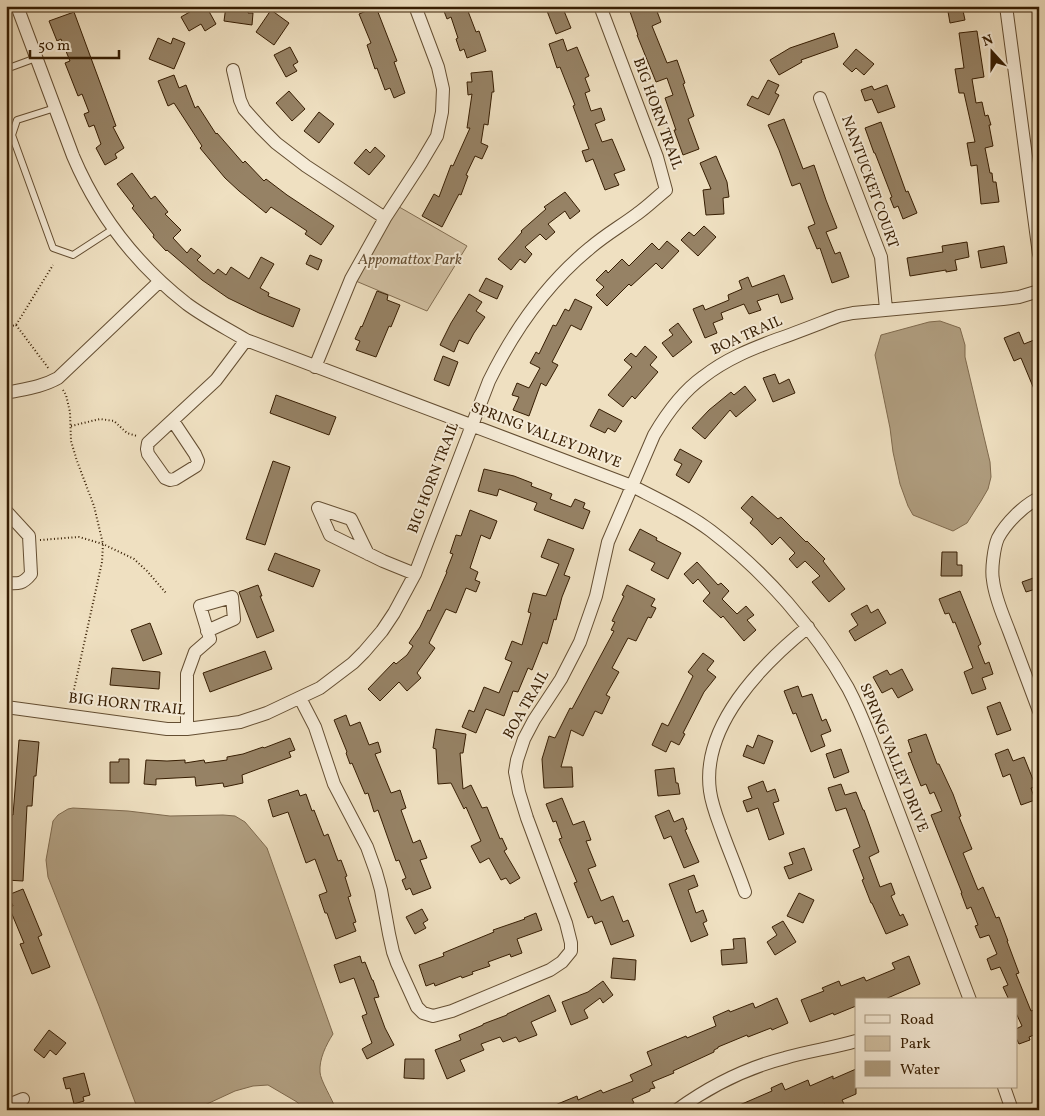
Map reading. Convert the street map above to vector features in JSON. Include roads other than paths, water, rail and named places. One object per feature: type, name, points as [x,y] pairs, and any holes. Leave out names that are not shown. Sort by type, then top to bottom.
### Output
[{"type":"street","name":"SPRING VALLEY DRIVE","points":[[17,6],[79,171],[97,204],[113,229],[137,258],[160,281],[188,304],[246,340],[632,486],[673,507],[710,531],[752,565],[808,628],[848,689],[875,749],[966,998]]},
{"type":"street","points":[[315,367],[351,279],[385,218],[437,136],[442,112],[443,88],[441,77],[415,6]]},
{"type":"street","name":"BIG HORN TRAIL","points":[[6,707],[145,726],[187,729],[240,722],[268,713],[331,681],[364,652],[382,631],[415,574],[497,364],[518,328],[536,302],[557,278],[589,248],[636,215],[666,190],[657,156],[600,6]]},
{"type":"street","points":[[1006,6],[1039,254]]},
{"type":"street","points":[[233,70],[244,109],[266,134],[306,166],[385,218]]},
{"type":"street","name":"NANTUCKET COURT","points":[[820,98],[880,257],[886,309]]},
{"type":"street","points":[[6,393],[56,380],[160,281]]},
{"type":"street","name":"BOA TRAIL","points":[[300,698],[314,727],[334,784],[367,847],[381,890],[393,952],[417,1007],[423,1013],[433,1016],[452,1011],[550,970],[562,962],[571,951],[571,943],[566,923],[519,792],[515,772],[517,760],[524,739],[534,720],[561,679],[580,642],[596,596],[608,542],[654,435],[663,420],[692,385],[733,357],[839,316],[886,309],[1003,299],[1039,291]]},
{"type":"street","points":[[173,420],[198,459],[196,466],[170,480],[165,478],[148,454],[148,443],[216,380],[246,340]]},
{"type":"street","points":[[1039,498],[1018,512],[998,539],[992,573],[996,595],[1039,711]]},
{"type":"street","points":[[6,511],[29,536],[32,574],[18,584],[6,583]]},
{"type":"street","points":[[368,554],[415,574]]},
{"type":"street","points":[[745,892],[712,802],[709,776],[712,754],[729,714],[751,682],[772,658],[808,628]]},
{"type":"street","points":[[187,729],[186,674],[195,652],[210,639],[207,631]]},
{"type":"street","points":[[677,1110],[706,1090],[746,1070],[783,1058],[855,1041]]},
{"type":"street","points":[[1004,1088],[1012,1110]]},
{"type":"street","points":[[6,1106],[23,1099]]},
{"type":"lane","points":[[6,69],[36,58]]},
{"type":"lane","points":[[54,108],[17,120],[12,135],[53,248],[73,255],[113,229]]},
{"type":"water","points":[[940,321],[960,328],[990,462],[991,477],[988,489],[967,523],[953,531],[913,515],[908,506],[900,484],[893,452],[875,355],[881,335],[929,322]]},
{"type":"water","points":[[73,808],[128,811],[170,816],[223,815],[235,816],[245,822],[267,848],[333,1034],[324,1052],[320,1072],[336,1110],[304,1110],[297,1102],[268,1085],[253,1086],[235,1091],[194,1110],[139,1110],[48,877],[46,860],[53,821],[58,815]]},
{"type":"park label","name":"Appomattox Park","points":[[410,260]]}]
